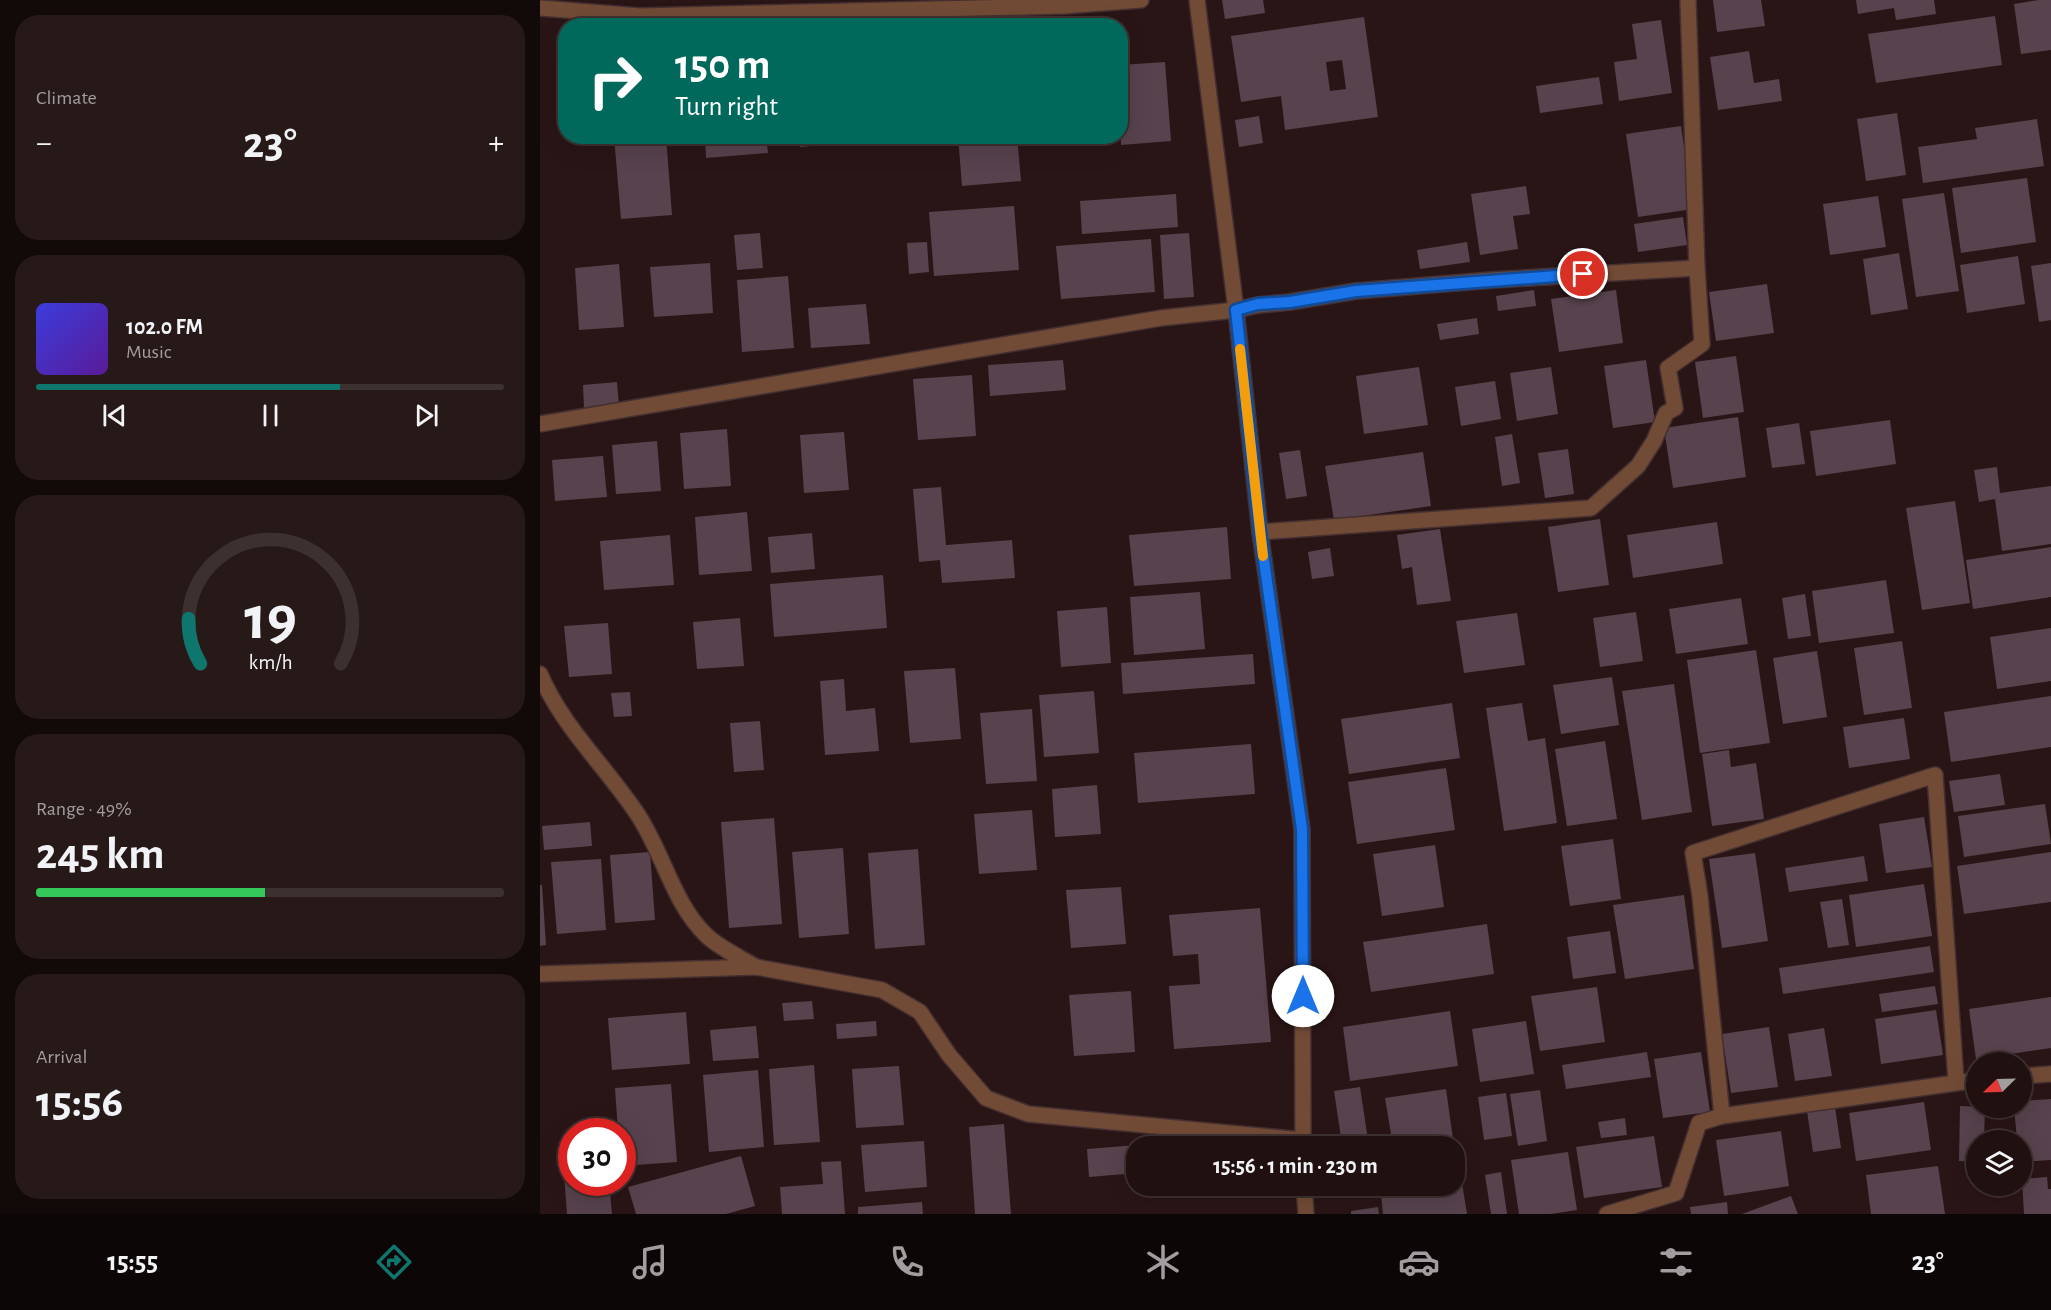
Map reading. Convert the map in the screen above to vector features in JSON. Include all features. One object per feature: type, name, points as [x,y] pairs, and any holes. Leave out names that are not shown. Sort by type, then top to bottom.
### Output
[{"type":"street","points":[[540,8],[640,16],[807,6],[1141,0]]},
{"type":"street","points":[[1197,0],[1236,310],[1260,532],[1302,829],[1304,1136]]},
{"type":"street","points":[[1260,532],[1591,508],[1638,466],[1654,441],[1666,413],[1675,408],[1668,368],[1702,344],[1697,268],[1688,0]]},
{"type":"street","points":[[540,424],[1161,318],[1236,310],[1258,304],[1290,302],[1356,291],[1492,280],[1697,268]]},
{"type":"street","points":[[540,674],[549,695],[581,742],[637,813],[688,914],[707,937],[756,967]]},
{"type":"street","points":[[1722,1116],[1700,896],[1693,853],[1935,775],[1956,1081]]},
{"type":"street","points":[[540,974],[756,967],[882,990],[920,1012],[950,1055],[986,1098],[1028,1114],[1237,1136]]},
{"type":"street","points":[[2032,1075],[2051,1074]]},
{"type":"street","points":[[1607,1214],[1676,1193],[1699,1123],[1722,1116],[1966,1081]]},
{"type":"street","points":[[1305,1196],[1306,1214]]},
{"type":"building","points":[[1222,0],[1263,0],[1265,13],[1225,19]]},
{"type":"building","points":[[1713,0],[1761,0],[1765,26],[1717,32]]},
{"type":"building","points":[[1856,0],[1934,0],[1936,14],[1896,20],[1894,8],[1858,14]]},
{"type":"building","points":[[2051,0],[2051,50],[2021,54],[2014,4]]},
{"type":"building","points":[[1995,16],[2002,65],[1876,83],[1868,34]]},
{"type":"building","points":[[1364,17],[1378,117],[1285,130],[1281,96],[1241,102],[1231,36]],"holes":[[[1342,60],[1346,89],[1330,91],[1326,62]]]},
{"type":"building","points":[[1661,20],[1672,93],[1619,101],[1614,62],[1637,59],[1632,24]]},
{"type":"building","points":[[1749,51],[1754,83],[1779,79],[1782,101],[1718,110],[1710,57]]},
{"type":"building","points":[[1165,62],[1171,141],[1121,145],[1128,144],[1128,64]]},
{"type":"building","points":[[1599,77],[1603,104],[1540,113],[1536,86]]},
{"type":"building","points":[[1897,113],[1906,175],[1866,181],[1857,119]]},
{"type":"building","points":[[1259,116],[1263,143],[1239,147],[1235,120]]},
{"type":"building","points":[[2037,119],[2044,166],[1923,183],[1918,147],[1977,139],[1975,128]]},
{"type":"building","points":[[1681,126],[1693,209],[1638,217],[1626,134]]},
{"type":"building","points":[[615,144],[667,144],[672,215],[621,219]]},
{"type":"building","points":[[705,144],[767,144],[768,153],[706,158]]},
{"type":"building","points":[[800,144],[835,144],[800,147]]},
{"type":"building","points":[[959,144],[1018,144],[1021,181],[962,186]]},
{"type":"building","points":[[2027,178],[2036,242],[1961,253],[1952,188]]},
{"type":"building","points":[[1526,186],[1530,214],[1513,216],[1518,249],[1480,255],[1471,194]]},
{"type":"building","points":[[1944,193],[1959,291],[1916,297],[1902,199]]},
{"type":"building","points":[[1176,194],[1178,227],[1082,234],[1080,201]]},
{"type":"building","points":[[1878,196],[1886,247],[1830,255],[1823,204]]},
{"type":"building","points":[[1014,206],[1019,270],[934,276],[929,212]]},
{"type":"building","points":[[1683,217],[1687,245],[1638,252],[1634,224]]},
{"type":"building","points":[[760,233],[763,268],[737,270],[734,235]]},
{"type":"building","points":[[1189,233],[1194,297],[1164,299],[1160,235]]},
{"type":"building","points":[[1151,239],[1155,292],[1061,299],[1056,246]]},
{"type":"building","points":[[927,242],[929,272],[909,274],[907,243]]},
{"type":"building","points":[[1467,242],[1470,262],[1420,269],[1417,250]]},
{"type":"building","points":[[1899,253],[1908,309],[1871,315],[1863,259]]},
{"type":"building","points":[[2018,256],[2025,304],[1967,313],[1960,265]]},
{"type":"building","points":[[710,263],[713,313],[654,317],[650,267]]},
{"type":"building","points":[[2051,263],[2051,320],[2039,322],[2031,266]]},
{"type":"building","points":[[619,264],[624,327],[579,330],[575,268]]},
{"type":"building","points":[[788,276],[794,348],[742,352],[737,280]]},
{"type":"building","points":[[1767,284],[1774,333],[1716,341],[1709,292]]},
{"type":"building","points":[[1534,290],[1536,306],[1498,311],[1496,296]]},
{"type":"building","points":[[1616,290],[1623,343],[1559,352],[1551,299]]},
{"type":"building","points":[[866,304],[870,344],[811,348],[808,308]]},
{"type":"building","points":[[1477,318],[1479,334],[1440,340],[1437,324]]},
{"type":"building","points":[[1736,356],[1744,412],[1703,418],[1695,362]]},
{"type":"building","points":[[1063,360],[1066,390],[990,396],[988,365]]},
{"type":"building","points":[[1646,360],[1655,422],[1613,428],[1604,366]]},
{"type":"building","points":[[1419,367],[1428,425],[1364,434],[1356,376]]},
{"type":"building","points":[[1551,367],[1558,414],[1517,421],[1510,373]]},
{"type":"building","points":[[972,375],[976,436],[918,440],[913,379]]},
{"type":"building","points":[[1495,381],[1501,419],[1461,426],[1455,387]]},
{"type":"building","points":[[617,382],[619,406],[584,408],[583,385]]},
{"type":"building","points":[[1738,417],[1746,477],[1673,488],[1664,428]]},
{"type":"building","points":[[1890,420],[1896,464],[1816,476],[1810,431]]},
{"type":"building","points":[[1799,423],[1805,464],[1772,468],[1766,428]]},
{"type":"building","points":[[727,429],[731,486],[684,489],[680,433]]},
{"type":"building","points":[[844,432],[849,490],[804,493],[800,435]]},
{"type":"building","points":[[1512,434],[1520,483],[1502,486],[1495,437]]},
{"type":"building","points":[[657,441],[661,491],[616,494],[612,445]]},
{"type":"building","points":[[1568,449],[1574,494],[1545,498],[1538,453]]},
{"type":"building","points":[[1300,450],[1307,496],[1286,499],[1279,453]]},
{"type":"building","points":[[1423,452],[1431,506],[1334,520],[1325,466]]},
{"type":"building","points":[[603,456],[607,497],[555,501],[552,460]]},
{"type":"building","points":[[1997,467],[2000,493],[2051,486],[2051,544],[2002,551],[1995,499],[1979,502],[1974,470]]},
{"type":"building","points":[[941,487],[946,545],[1012,540],[1015,578],[942,583],[940,560],[919,562],[913,489]]},
{"type":"building","points":[[1955,501],[1970,603],[1922,610],[1906,508]]},
{"type":"building","points":[[747,512],[752,571],[699,575],[695,517]]},
{"type":"building","points":[[1600,519],[1609,585],[1558,592],[1548,527]]},
{"type":"building","points":[[1717,522],[1723,564],[1633,578],[1627,535]]},
{"type":"building","points":[[1227,527],[1231,579],[1134,586],[1129,535]]},
{"type":"building","points":[[1440,529],[1451,601],[1417,605],[1412,567],[1402,569],[1397,535]]},
{"type":"building","points":[[812,533],[815,569],[771,573],[768,537]]},
{"type":"building","points":[[670,535],[674,585],[604,590],[600,541]]},
{"type":"building","points":[[2051,547],[2051,597],[1973,609],[1966,560]]},
{"type":"building","points":[[1330,548],[1334,576],[1312,579],[1308,552]]},
{"type":"building","points":[[883,575],[887,628],[774,637],[770,584]]},
{"type":"building","points":[[1886,580],[1894,633],[1819,643],[1812,591]]},
{"type":"building","points":[[1200,592],[1205,649],[1134,655],[1130,597]]},
{"type":"building","points":[[1805,594],[1811,636],[1788,639],[1782,598]]},
{"type":"building","points":[[1741,598],[1748,644],[1676,654],[1669,609]]},
{"type":"building","points":[[1107,607],[1111,663],[1061,667],[1057,611]]},
{"type":"building","points":[[1636,612],[1643,661],[1600,667],[1593,618]]},
{"type":"building","points":[[1517,613],[1525,665],[1464,673],[1456,621]]},
{"type":"building","points":[[740,618],[744,666],[697,669],[693,622]]},
{"type":"building","points":[[608,623],[612,674],[569,677],[564,626]]},
{"type":"building","points":[[2051,628],[2051,681],[1997,689],[1990,637]]},
{"type":"building","points":[[1902,641],[1912,708],[1864,715],[1854,648]]},
{"type":"building","points":[[1756,650],[1770,743],[1700,753],[1687,660]]},
{"type":"building","points":[[1817,651],[1827,717],[1783,724],[1773,658]]},
{"type":"building","points":[[1253,654],[1255,684],[1123,694],[1121,663]]},
{"type":"building","points":[[955,668],[961,739],[910,743],[904,671]]},
{"type":"building","points":[[1612,677],[1619,725],[1561,734],[1553,685]]},
{"type":"building","points":[[844,679],[846,711],[875,708],[879,751],[825,755],[820,681]]},
{"type":"building","points":[[1674,684],[1692,812],[1642,820],[1622,691]]},
{"type":"building","points":[[1094,691],[1099,753],[1044,757],[1039,695]]},
{"type":"building","points":[[630,692],[632,716],[614,717],[611,693]]},
{"type":"building","points":[[2051,696],[2051,747],[1951,762],[1944,712]]},
{"type":"building","points":[[1452,703],[1460,758],[1349,774],[1341,719]]},
{"type":"building","points":[[1522,703],[1528,741],[1545,738],[1557,823],[1504,831],[1486,708]]},
{"type":"building","points":[[1032,709],[1037,781],[986,784],[980,713]]},
{"type":"building","points":[[1904,718],[1910,759],[1849,768],[1843,727]]},
{"type":"building","points":[[760,721],[764,770],[734,772],[730,723]]},
{"type":"building","points":[[1605,741],[1617,819],[1567,826],[1555,749]]},
{"type":"building","points":[[1251,744],[1255,794],[1138,803],[1134,753]]},
{"type":"building","points":[[1729,750],[1731,767],[1756,763],[1764,819],[1712,826],[1702,754]]},
{"type":"building","points":[[1446,768],[1455,830],[1357,844],[1348,782]]},
{"type":"building","points":[[2000,774],[2005,805],[1954,812],[1949,781]]},
{"type":"building","points":[[1097,785],[1101,834],[1055,837],[1052,789]]},
{"type":"building","points":[[2045,804],[2051,844],[1964,857],[1958,816]]},
{"type":"building","points":[[1032,810],[1037,870],[979,874],[974,814]]},
{"type":"building","points":[[1924,817],[1932,867],[1886,873],[1879,824]]},
{"type":"building","points":[[774,818],[782,924],[729,928],[721,822]]},
{"type":"building","points":[[590,822],[592,846],[544,850],[542,826]]},
{"type":"building","points":[[1613,839],[1621,899],[1570,906],[1561,846]]},
{"type":"building","points":[[1435,845],[1444,907],[1382,916],[1373,854]]},
{"type":"building","points":[[843,848],[849,934],[799,938],[792,852]]},
{"type":"building","points":[[918,849],[925,945],[875,949],[868,853]]},
{"type":"building","points":[[650,852],[655,920],[615,923],[610,855]]},
{"type":"building","points":[[2051,852],[2051,902],[1964,914],[1957,866]]},
{"type":"building","points":[[1755,853],[1768,941],[1722,948],[1709,859]]},
{"type":"building","points":[[1864,856],[1868,881],[1789,892],[1785,868]]},
{"type":"building","points":[[601,859],[606,930],[557,934],[551,862]]},
{"type":"building","points":[[1924,884],[1932,936],[1856,947],[1849,895]]},
{"type":"building","points":[[540,885],[542,885],[546,945],[540,946]]},
{"type":"building","points":[[1121,887],[1126,944],[1071,948],[1066,890]]},
{"type":"building","points":[[1684,895],[1694,969],[1625,979],[1613,905]]},
{"type":"building","points":[[1842,899],[1849,945],[1828,948],[1820,902]]},
{"type":"building","points":[[1260,908],[1271,1042],[1174,1049],[1169,986],[1200,984],[1198,954],[1173,956],[1169,915]]},
{"type":"building","points":[[1487,924],[1494,974],[1371,992],[1363,942]]},
{"type":"building","points":[[1610,931],[1616,973],[1573,979],[1567,937]]},
{"type":"building","points":[[1930,946],[1934,972],[1783,994],[1779,968]]},
{"type":"building","points":[[1935,986],[1938,1004],[1882,1012],[1879,994]]},
{"type":"building","points":[[1597,987],[1605,1042],[1540,1051],[1531,996]]},
{"type":"building","points":[[1131,991],[1135,1052],[1074,1056],[1069,995]]},
{"type":"building","points":[[2051,997],[2051,1048],[2024,1052],[1975,1052],[1969,1009]]},
{"type":"building","points":[[812,1001],[814,1019],[784,1021],[782,1003]]},
{"type":"building","points":[[1936,1010],[1943,1055],[1881,1064],[1875,1019]]},
{"type":"building","points":[[1450,1011],[1458,1066],[1350,1081],[1343,1027]]},
{"type":"building","points":[[686,1012],[690,1064],[612,1070],[608,1018]]},
{"type":"building","points":[[876,1021],[877,1036],[837,1039],[836,1024]]},
{"type":"building","points":[[1526,1021],[1534,1074],[1480,1082],[1472,1029]]},
{"type":"building","points":[[756,1026],[759,1058],[713,1061],[710,1030]]},
{"type":"building","points":[[1769,1027],[1778,1087],[1731,1093],[1722,1034]]},
{"type":"building","points":[[1824,1028],[1832,1076],[1795,1081],[1788,1034]]},
{"type":"building","points":[[1647,1052],[1651,1077],[1566,1089],[1562,1065]]},
{"type":"building","points":[[1701,1052],[1710,1112],[1663,1118],[1654,1059]]},
{"type":"building","points":[[814,1065],[820,1142],[774,1145],[769,1069]]},
{"type":"building","points":[[899,1066],[904,1125],[856,1128],[852,1069]]},
{"type":"building","points":[[758,1070],[764,1147],[709,1152],[703,1075]]},
{"type":"building","points":[[671,1084],[677,1162],[636,1165],[636,1118],[617,1118],[615,1088]]},
{"type":"building","points":[[1360,1087],[1367,1136],[1341,1136],[1334,1091]]},
{"type":"building","points":[[1446,1089],[1453,1136],[1391,1136],[1385,1098]]},
{"type":"building","points":[[1540,1090],[1547,1141],[1518,1146],[1510,1094]]},
{"type":"building","points":[[1506,1093],[1512,1136],[1484,1140],[1478,1097]]},
{"type":"building","points":[[2051,1099],[2051,1160],[2032,1161],[2032,1130],[2016,1130],[2015,1118],[2032,1118],[2032,1100]]},
{"type":"building","points":[[1924,1102],[1931,1150],[1856,1161],[1849,1113]]},
{"type":"building","points":[[1960,1106],[1966,1106],[1966,1118],[1985,1118],[1984,1130],[1966,1130],[1966,1161],[1959,1161]]},
{"type":"building","points":[[1835,1107],[1841,1148],[1813,1152],[1807,1111]]},
{"type":"building","points":[[1625,1118],[1627,1135],[1601,1138],[1598,1122]]},
{"type":"building","points":[[1004,1124],[1011,1214],[975,1214],[969,1127]]},
{"type":"building","points":[[1781,1131],[1789,1186],[1724,1196],[1716,1140]]},
{"type":"building","points":[[1654,1136],[1662,1187],[1584,1198],[1576,1147]]},
{"type":"building","points":[[924,1141],[927,1187],[865,1192],[861,1145]]},
{"type":"building","points":[[1126,1146],[1126,1174],[1089,1177],[1087,1149]]},
{"type":"building","points":[[1568,1152],[1577,1210],[1551,1214],[1519,1214],[1511,1160]]},
{"type":"building","points":[[741,1156],[755,1206],[726,1214],[636,1214],[631,1196],[636,1196],[636,1185]]},
{"type":"building","points":[[841,1161],[845,1214],[782,1214],[780,1187],[823,1184],[821,1162]]},
{"type":"building","points":[[1938,1166],[1945,1214],[1871,1214],[1866,1175]]},
{"type":"building","points":[[1501,1172],[1507,1214],[1491,1214],[1485,1175]]},
{"type":"building","points":[[2047,1177],[2048,1189],[2051,1189],[2051,1214],[2024,1214],[2023,1196],[2032,1196],[2032,1178]]},
{"type":"building","points":[[566,1196],[610,1196],[612,1214],[567,1214]]},
{"type":"building","points":[[1381,1196],[1464,1196],[1467,1214],[1383,1214]]},
{"type":"building","points":[[1791,1196],[1798,1214],[1742,1214]]},
{"type":"building","points":[[922,1202],[923,1214],[858,1214],[858,1207]]},
{"type":"building","points":[[1727,1202],[1728,1214],[1691,1214],[1690,1207]]},
{"type":"building","points":[[1378,1207],[1379,1214],[1351,1214],[1351,1211]]},
{"type":"slow traffic","points":[[1240,349],[1263,556]]},
{"type":"route","points":[[1303,996],[1302,829],[1260,532],[1236,310],[1258,304],[1290,302],[1356,291],[1583,274]]}]
